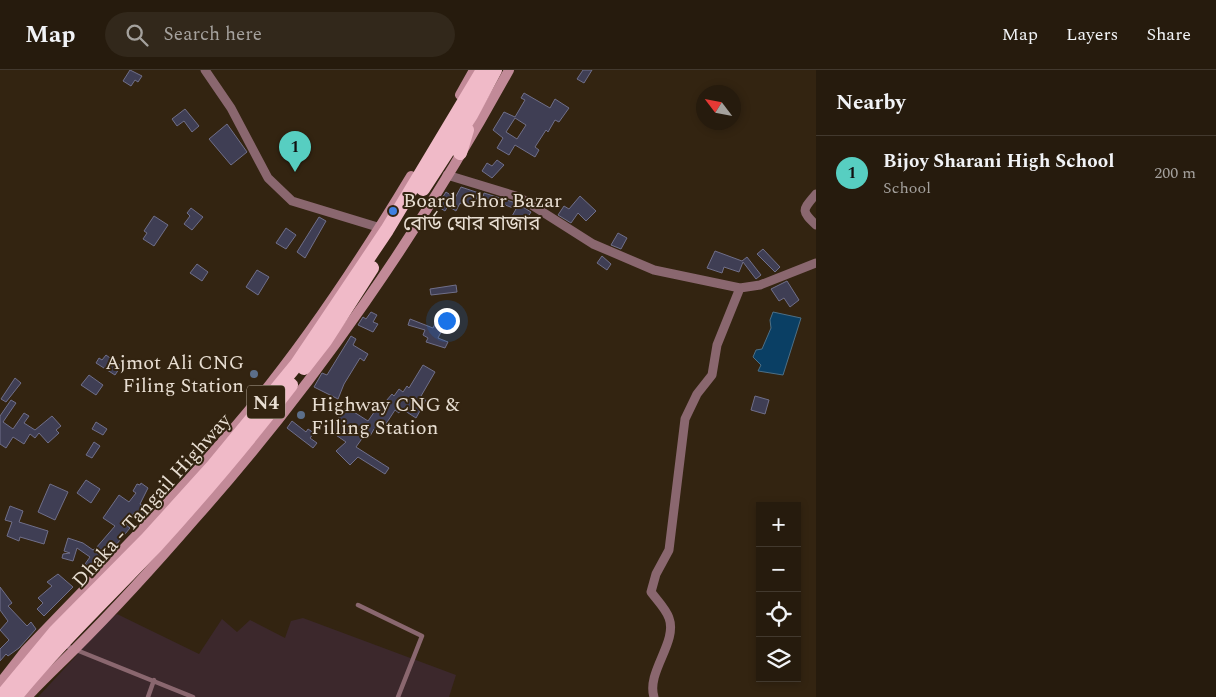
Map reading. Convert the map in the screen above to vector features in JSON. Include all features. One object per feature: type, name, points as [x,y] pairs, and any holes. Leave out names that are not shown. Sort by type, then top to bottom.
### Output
[{"type":"highway","name":"Dhaka - Tangail Highway","points":[[1,697],[54,632],[147,539],[293,362],[384,228],[482,70]]},
{"type":"highway","name":"Dhaka - Tangail Highway","points":[[15,697],[69,647],[157,544],[240,460],[329,344],[471,115],[495,70]]},
{"type":"highway","points":[[460,153],[471,115]]},
{"type":"main road","points":[[384,228],[474,70]]},
{"type":"main road","points":[[329,344],[377,285],[447,175],[509,70]]},
{"type":"main road","points":[[0,683],[25,651],[210,463]]},
{"type":"main road","points":[[27,697],[69,647]]},
{"type":"street","points":[[205,70],[231,108],[268,178],[292,201],[384,228]]},
{"type":"street","points":[[447,175],[519,197],[594,244],[654,270],[740,288],[760,285],[816,263]]},
{"type":"street","points":[[816,194],[804,208],[805,215],[816,225]]},
{"type":"street","points":[[654,697],[651,688],[670,630],[669,618],[651,592],[652,584],[669,550],[685,419],[697,394],[712,374],[717,345],[740,288]]},
{"type":"lane","points":[[358,605],[422,636],[398,697]]},
{"type":"lane","points":[[69,647],[193,697]]},
{"type":"lane","points":[[148,697],[154,680]]},
{"type":"shaded area","points":[[117,614],[199,654],[222,619],[237,632],[250,620],[285,638],[291,621],[303,618],[456,675],[449,697],[38,697],[76,656],[89,636]]},
{"type":"water","points":[[773,312],[801,318],[783,375],[758,371],[761,365],[753,357],[756,350],[762,349],[771,328],[770,320]]},
{"type":"building","points":[[130,70],[142,76],[138,82],[135,80],[131,86],[123,81]]},
{"type":"building","points":[[583,70],[592,70],[584,83],[577,79]]},
{"type":"building","points":[[524,93],[550,108],[555,99],[569,108],[559,122],[555,120],[548,132],[546,130],[535,147],[539,150],[535,157],[515,145],[509,155],[497,148],[503,138],[493,130],[504,112],[515,117],[525,100],[521,98]],"holes":[[[515,118],[526,125],[517,139],[506,132]]]},
{"type":"building","points":[[185,109],[199,126],[192,132],[184,121],[177,126],[172,119]]},
{"type":"building","points":[[227,124],[247,152],[231,165],[209,139]]},
{"type":"building","points":[[497,160],[504,165],[492,178],[482,171],[487,163],[492,166]]},
{"type":"building","points":[[461,187],[479,193],[472,208],[460,203],[456,211],[448,206],[445,211],[437,206],[446,192],[455,198]]},
{"type":"building","points":[[484,193],[516,203],[531,212],[523,225],[511,218],[516,209],[483,197]]},
{"type":"building","points":[[580,196],[596,211],[586,221],[578,213],[571,223],[558,215],[564,206],[569,209]]},
{"type":"building","points":[[191,208],[203,217],[192,230],[184,224],[190,216],[187,213]]},
{"type":"building","points":[[154,216],[168,225],[154,246],[143,239],[147,233],[144,231]]},
{"type":"building","points":[[319,217],[326,221],[305,258],[297,252]]},
{"type":"building","points":[[286,228],[296,235],[286,249],[276,243]]},
{"type":"building","points":[[618,233],[627,238],[621,249],[611,245]]},
{"type":"building","points":[[763,249],[780,267],[775,272],[757,254]]},
{"type":"building","points":[[715,251],[742,261],[747,257],[761,275],[756,279],[743,262],[739,272],[724,267],[722,273],[707,268]]},
{"type":"building","points":[[602,256],[611,264],[607,270],[597,263]]},
{"type":"building","points":[[197,264],[208,272],[202,281],[190,273]]},
{"type":"building","points":[[257,270],[269,277],[258,295],[246,287]]},
{"type":"building","points":[[787,281],[799,300],[790,307],[784,298],[779,301],[771,289]]},
{"type":"building","points":[[456,285],[457,292],[431,295],[430,289]]},
{"type":"building","points":[[371,312],[377,315],[373,322],[378,324],[373,332],[358,325],[363,317],[366,319]]},
{"type":"building","points":[[410,319],[433,328],[437,320],[445,324],[438,338],[448,342],[445,348],[426,342],[428,338],[423,335],[425,330],[408,325]]},
{"type":"building","points":[[351,336],[356,339],[353,345],[368,354],[364,361],[360,358],[344,384],[338,399],[314,387],[322,373],[327,375]]},
{"type":"building","points":[[106,355],[121,366],[115,375],[96,363],[99,358],[102,360]]},
{"type":"building","points":[[423,365],[435,372],[421,396],[426,400],[416,418],[402,409],[399,413],[395,410],[380,433],[374,429],[370,436],[366,433],[356,447],[389,468],[385,474],[358,457],[350,465],[336,451],[346,442],[330,431],[346,407],[368,421],[379,405],[381,407],[392,394],[394,396],[399,389],[403,392],[407,386],[409,388]]},
{"type":"building","points":[[89,375],[103,385],[96,395],[81,385]]},
{"type":"building","points":[[15,378],[21,383],[6,402],[1,399]]},
{"type":"building","points":[[755,396],[769,400],[765,414],[751,410]]},
{"type":"building","points":[[11,400],[16,403],[3,422],[13,429],[24,413],[29,416],[24,423],[35,430],[52,416],[61,426],[56,430],[59,433],[48,443],[39,433],[35,438],[30,434],[24,444],[13,437],[6,448],[0,444],[0,416]]},
{"type":"building","points":[[292,421],[306,432],[308,429],[314,433],[310,438],[317,443],[313,448],[287,428]]},
{"type":"building","points":[[96,422],[107,429],[103,435],[92,429]]},
{"type":"building","points":[[94,442],[100,446],[92,458],[86,455]]},
{"type":"building","points":[[86,480],[100,489],[91,503],[77,493]]},
{"type":"building","points":[[141,483],[148,488],[140,504],[150,511],[142,519],[134,513],[126,525],[130,528],[111,551],[107,548],[92,569],[85,564],[90,557],[77,548],[73,561],[62,558],[63,554],[70,553],[64,551],[68,538],[83,543],[93,550],[96,548],[115,526],[103,518],[119,495],[129,502],[136,493],[133,491],[137,484],[140,485]]},
{"type":"building","points":[[50,484],[68,492],[55,520],[38,512]]},
{"type":"building","points":[[10,506],[23,511],[19,522],[48,531],[44,544],[20,537],[19,541],[7,536],[12,522],[5,520]]},
{"type":"building","points":[[58,574],[73,587],[44,616],[37,609],[43,603],[38,598],[52,586],[47,582]]},
{"type":"building","points":[[0,587],[12,603],[8,606],[27,626],[31,622],[36,629],[19,648],[8,656],[6,654],[0,661],[0,649],[9,640],[0,630],[8,621],[0,610]]},
{"type":"place","name":"Bijoy Sharani High School","points":[[295,172]]},
{"type":"place","name":"Board Ghor Bazar বোর্ড ঘোর বাজার","points":[[393,211]]},
{"type":"place","name":"Ajmot Ali CNG Filing Station","points":[[254,374]]},
{"type":"place","name":"Highway CNG & Filling Station","points":[[301,415]]}]
